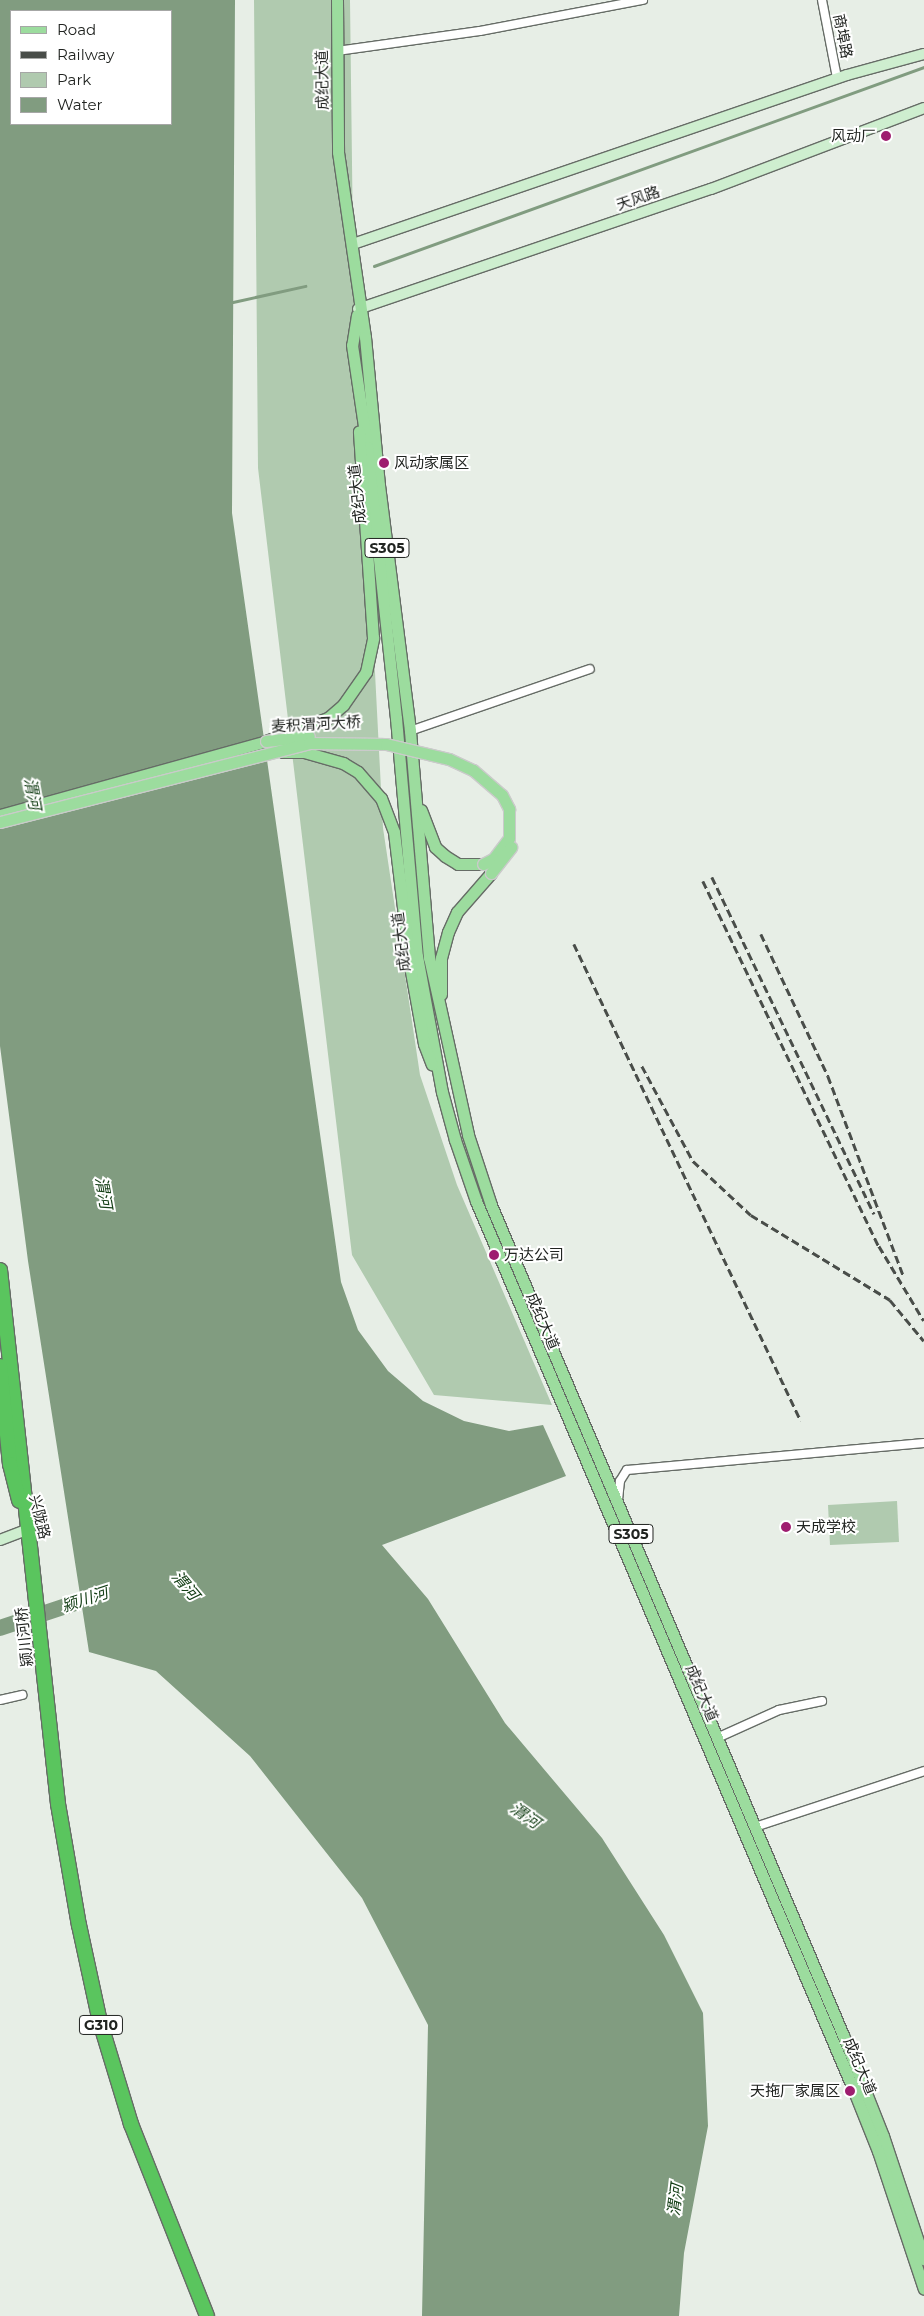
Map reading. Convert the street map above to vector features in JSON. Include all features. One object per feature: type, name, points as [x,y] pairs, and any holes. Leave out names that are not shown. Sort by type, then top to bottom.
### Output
[{"type":"highway","name":"兴陇路","points":[[0,1270],[31,1550]]},
{"type":"highway","name":"兴陇路","points":[[0,1366],[10,1464],[31,1550]]},
{"type":"highway","name":"颍川河桥","points":[[31,1550],[58,1804],[100,2022],[131,2124],[207,2316]]},
{"type":"main road","name":"成纪大道","points":[[337,0],[338,152],[352,244],[358,309],[365,337],[379,485],[410,731],[429,957],[441,1018],[478,1172],[880,2127],[924,2259]]},
{"type":"main road","points":[[352,244],[837,78],[924,54]]},
{"type":"main road","name":"天风路","points":[[358,309],[738,180],[924,108]]},
{"type":"main road","name":"成纪大道","points":[[358,309],[352,345],[359,405],[367,447],[396,718],[417,956],[442,1092],[476,1201],[882,2160],[924,2289]]},
{"type":"main road","points":[[266,746],[328,718],[357,688],[366,672],[373,638],[359,465],[359,405]]},
{"type":"main road","name":"麦积渭河大桥","points":[[0,822],[16,814],[266,746],[317,736],[381,737],[439,750],[483,769],[504,788],[516,810],[517,822],[510,850],[457,912],[448,932],[441,958],[441,1018]]},
{"type":"main road","name":"麦积渭河大桥","points":[[266,746],[325,742],[386,744],[449,759],[473,770],[502,795],[509,809],[511,826],[509,838],[502,849],[483,864],[458,864],[435,847],[415,788]]},
{"type":"main road","points":[[266,746],[327,756],[358,772],[381,798],[394,832],[410,966],[424,1044],[442,1092]]},
{"type":"main road","points":[[0,814],[16,814]]},
{"type":"main road","points":[[0,827],[16,814]]},
{"type":"main road","points":[[0,1533],[25,1527]]},
{"type":"main road","points":[[0,1540],[25,1527]]},
{"type":"street","points":[[337,51],[480,31],[643,0]]},
{"type":"street","name":"商埠路","points":[[822,0],[837,78]]},
{"type":"street","points":[[410,731],[590,670]]},
{"type":"street","points":[[618,1502],[620,1481],[627,1470],[924,1443]]},
{"type":"street","points":[[0,1700],[22,1695]]},
{"type":"street","points":[[717,1738],[779,1710],[822,1701]]},
{"type":"street","points":[[755,1827],[924,1771]]},
{"type":"green space","points":[[254,0],[350,0],[353,244],[383,828],[420,1075],[457,1185],[552,1405],[434,1395],[352,1255],[258,468]]},
{"type":"green space","points":[[897,1501],[899,1542],[830,1545],[828,1505]]},
{"type":"water","name":"渭河","points":[[0,0],[235,0],[232,513],[341,1282],[358,1330],[388,1371],[423,1401],[464,1421],[509,1431],[543,1425],[566,1476],[382,1545],[428,1599],[505,1723],[602,1838],[664,1935],[703,2013],[708,2126],[684,2253],[679,2316],[422,2316],[428,2025],[362,1898],[250,1756],[156,1671],[89,1652],[28,1261],[0,1046]]},
{"type":"waterway","points":[[374,266],[924,67]]},
{"type":"waterway","points":[[233,302],[305,286]]},
{"type":"waterway","name":"颍川河","points":[[0,1628],[102,1594]]},
{"type":"railway","points":[[712,877],[874,1214]]},
{"type":"railway","points":[[703,881],[879,1246],[924,1321]]},
{"type":"railway","points":[[761,934],[828,1076],[904,1277]]},
{"type":"railway","points":[[574,944],[801,1421]]},
{"type":"railway","points":[[642,1066],[693,1161],[751,1215],[890,1300],[924,1341]]},
{"type":"place","name":"风动厂","points":[[886,136]]},
{"type":"place","name":"风动家属区","points":[[384,463]]},
{"type":"place","name":"万达公司","points":[[494,1255]]},
{"type":"place","name":"天成学校","points":[[786,1527]]},
{"type":"place","name":"天拖厂家属区","points":[[850,2091]]}]
